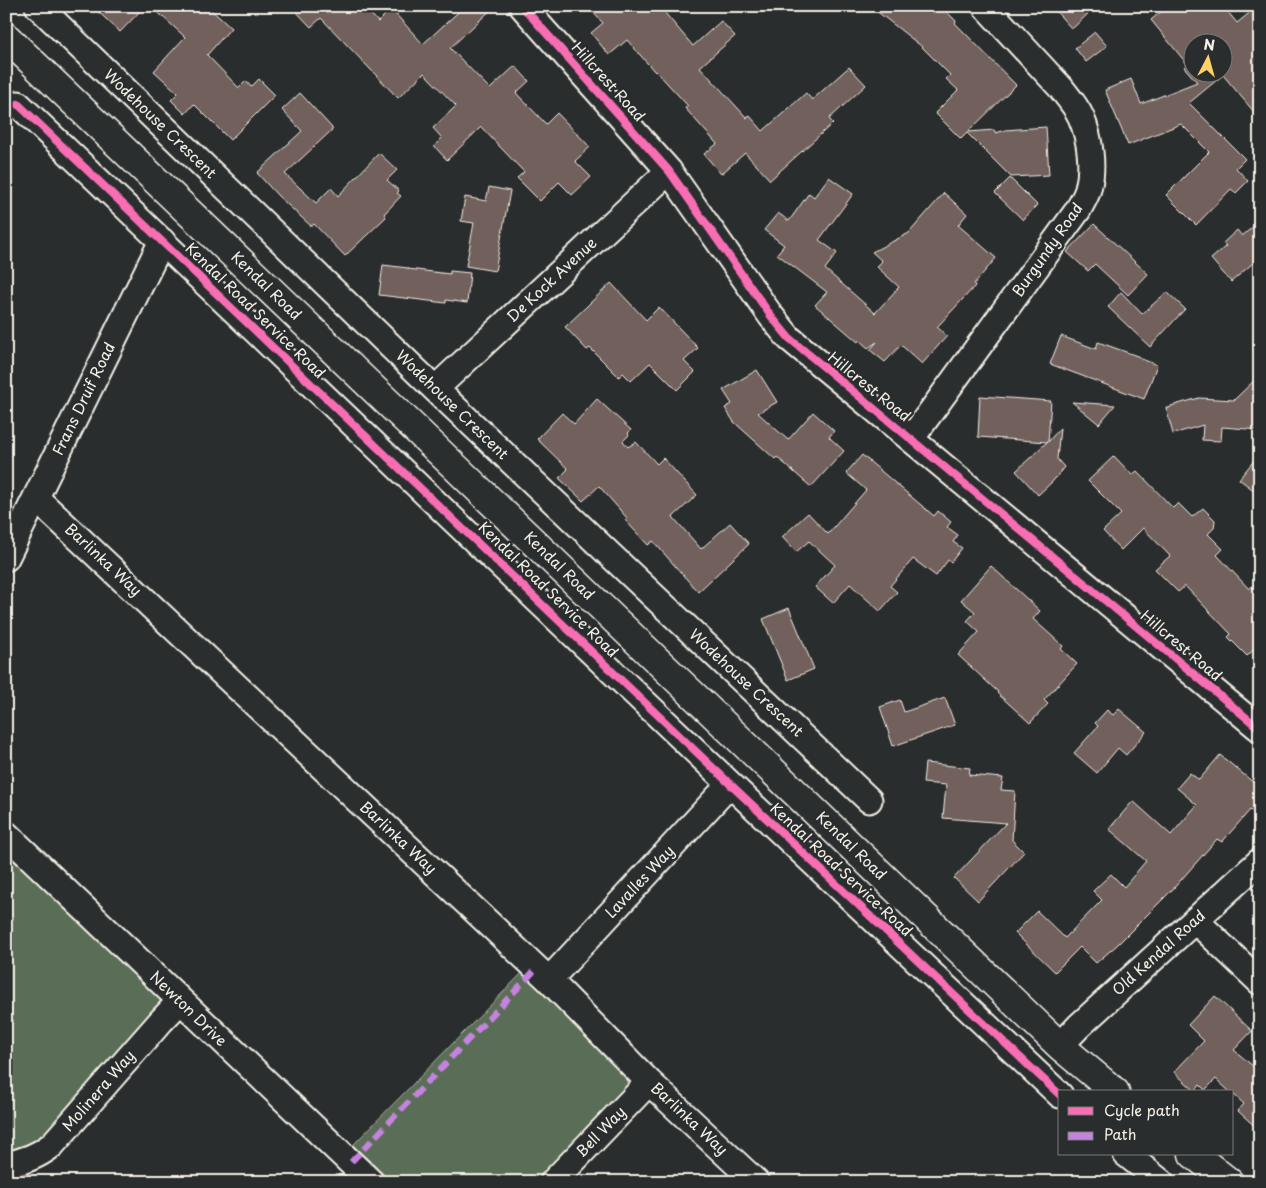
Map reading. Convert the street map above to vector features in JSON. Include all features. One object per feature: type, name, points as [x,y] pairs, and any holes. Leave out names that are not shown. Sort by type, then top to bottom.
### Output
[{"type":"main road","name":"Kendal Road","points":[[6,37],[1060,1046],[1113,1090]]},
{"type":"main road","points":[[1196,1156],[1229,1182]]},
{"type":"street","name":"Wodehouse Crescent","points":[[38,6],[435,389],[869,800]]},
{"type":"street","name":"Hillcrest Road","points":[[522,6],[669,171],[771,316],[789,338],[1260,729]]},
{"type":"street","name":"Burgundy Road","points":[[911,439],[1078,210],[1088,189],[1090,152],[1086,132],[1072,101],[985,6]]},
{"type":"street","name":"Kendal Road Service Road","points":[[18,104],[730,784],[1058,1093]]},
{"type":"street","name":"De Kock Avenue","points":[[435,389],[669,171]]},
{"type":"street","name":"Frans Druif Road","points":[[6,558],[162,241]]},
{"type":"street","name":"Barlinka Way","points":[[36,498],[550,980],[649,1082],[756,1182]]},
{"type":"street","name":"Lavalles Way","points":[[550,980],[730,784]]},
{"type":"street","name":"Newton Drive","points":[[9,841],[180,1001],[360,1178]]},
{"type":"street","name":"Old Kendal Road","points":[[1060,1046],[1079,1026],[1260,861]]},
{"type":"street","points":[[1195,920],[1260,982]]},
{"type":"street","name":"Molinera Way","points":[[6,1164],[32,1158],[43,1153],[52,1145],[180,1001]]},
{"type":"street","name":"Bell Way","points":[[553,1182],[649,1082]]},
{"type":"street","points":[[1128,1156],[1161,1182]]},
{"type":"green space","points":[[6,849],[180,1001],[42,1149],[6,1162]]},
{"type":"green space","points":[[524,971],[628,1072],[627,1085],[621,1097],[542,1182],[392,1182],[353,1145]]},
{"type":"building","points":[[92,6],[145,6],[120,32]]},
{"type":"building","points":[[151,6],[207,6],[231,28],[207,55],[239,88],[246,81],[251,87],[259,79],[275,95],[230,140],[194,104],[185,114],[171,100],[178,93],[154,71],[185,37]]},
{"type":"building","points":[[291,6],[364,6],[378,22],[391,9],[423,44],[465,6],[495,6],[450,48],[490,89],[515,66],[529,81],[516,93],[546,124],[557,113],[590,147],[575,161],[591,177],[572,195],[559,182],[540,201],[517,178],[524,172],[481,127],[447,160],[434,146],[442,138],[433,128],[456,106],[424,73],[398,98],[321,18],[311,27]]},
{"type":"building","points":[[587,6],[659,6],[693,46],[721,21],[735,36],[700,67],[747,118],[749,115],[763,131],[806,93],[812,100],[849,67],[866,85],[829,119],[833,123],[770,180],[745,153],[721,174],[704,154],[717,144],[685,108],[688,106],[627,40],[609,55],[591,33],[603,23]]},
{"type":"building","points":[[870,6],[941,6],[956,21],[955,23],[1016,85],[968,132],[994,130],[996,133],[1005,130],[1046,127],[1049,175],[1011,177],[967,133],[961,139],[935,113],[958,90],[946,79],[950,75],[921,46]]},
{"type":"building","points":[[1051,6],[1096,6],[1072,29]]},
{"type":"building","points":[[1168,6],[1223,6],[1237,23],[1260,6],[1260,119],[1229,82],[1234,82],[1234,32],[1184,32],[1184,60],[1151,20]]},
{"type":"building","points":[[1095,32],[1107,46],[1086,62],[1075,48]]},
{"type":"building","points":[[1131,79],[1141,104],[1197,82],[1214,82],[1189,103],[1245,159],[1236,168],[1248,181],[1236,193],[1231,189],[1196,225],[1166,195],[1209,152],[1181,124],[1128,145],[1105,90]]},
{"type":"building","points":[[300,93],[333,129],[285,174],[316,203],[331,188],[338,196],[379,153],[397,170],[387,180],[399,191],[397,193],[401,196],[384,214],[386,217],[345,256],[314,224],[311,226],[278,196],[257,173],[302,131],[282,110]]},
{"type":"building","points":[[829,177],[853,194],[819,240],[837,253],[825,269],[875,313],[899,287],[877,267],[882,261],[872,252],[909,233],[944,193],[967,214],[958,225],[996,258],[974,284],[975,286],[937,327],[947,336],[922,364],[901,345],[885,362],[870,350],[877,342],[868,348],[859,340],[858,342],[815,305],[827,292],[777,254],[784,245],[764,230],[778,213],[789,221],[809,193],[814,197]]},
{"type":"building","points":[[1010,178],[1037,205],[1023,220],[995,193]]},
{"type":"building","points":[[489,187],[510,191],[495,271],[466,266],[474,223],[461,221],[465,197],[486,201]]},
{"type":"building","points":[[1260,221],[1260,257],[1231,282],[1211,259],[1226,246],[1223,243],[1237,230],[1242,236]]},
{"type":"building","points":[[1094,224],[1148,274],[1128,295],[1095,264],[1088,271],[1067,252]]},
{"type":"building","points":[[383,265],[450,274],[450,271],[470,273],[467,303],[446,300],[446,303],[379,295]]},
{"type":"building","points":[[611,283],[646,320],[659,307],[698,348],[684,361],[695,372],[677,390],[650,363],[631,381],[623,373],[619,377],[590,348],[587,350],[565,327]]},
{"type":"building","points":[[1121,292],[1142,314],[1167,292],[1185,309],[1150,347],[1108,307]]},
{"type":"building","points":[[1061,336],[1096,349],[1098,342],[1157,365],[1144,399],[1050,364]]},
{"type":"building","points":[[757,370],[777,402],[758,413],[788,440],[813,412],[834,431],[829,437],[844,451],[811,487],[777,457],[775,459],[734,422],[725,408],[732,404],[723,390]]},
{"type":"building","points":[[1260,375],[1260,430],[1222,427],[1221,441],[1202,440],[1203,425],[1173,434],[1166,408],[1199,398],[1234,400]]},
{"type":"building","points":[[980,396],[1051,401],[1048,442],[1060,428],[1057,459],[1064,467],[1038,495],[1016,471],[1047,442],[978,437]]},
{"type":"building","points":[[597,399],[631,430],[623,441],[628,447],[636,442],[657,464],[663,458],[697,495],[673,517],[701,549],[730,523],[749,544],[698,592],[653,541],[648,545],[625,520],[627,518],[599,486],[583,501],[559,478],[568,469],[537,439],[562,413],[574,424]]},
{"type":"building","points":[[1072,402],[1115,405],[1099,424]]},
{"type":"building","points":[[1260,453],[1260,495],[1239,479]]},
{"type":"building","points":[[862,455],[934,516],[938,511],[951,522],[947,527],[958,535],[953,542],[962,548],[951,562],[948,560],[936,576],[913,559],[890,586],[897,592],[880,611],[850,584],[833,603],[815,587],[835,565],[809,541],[796,552],[782,537],[808,513],[828,534],[866,490],[846,473]]},
{"type":"building","points":[[1114,456],[1132,475],[1137,471],[1173,508],[1178,503],[1192,517],[1203,508],[1215,520],[1214,528],[1208,534],[1223,549],[1217,555],[1249,589],[1260,579],[1260,644],[1247,656],[1228,637],[1231,634],[1185,586],[1178,592],[1155,569],[1170,556],[1143,528],[1121,550],[1103,531],[1121,514],[1088,481]]},
{"type":"building","points":[[991,566],[1040,611],[1033,619],[1063,646],[1061,649],[1077,664],[1044,700],[1048,704],[1030,723],[958,655],[979,632],[967,621],[975,612],[961,600]]},
{"type":"building","points":[[789,608],[814,669],[788,680],[763,619]]},
{"type":"building","points":[[945,698],[955,725],[893,746],[880,707],[900,700],[904,712]]},
{"type":"building","points":[[1119,709],[1146,732],[1126,755],[1118,748],[1097,773],[1074,753],[1098,726],[1095,723],[1107,710],[1113,715]]},
{"type":"building","points":[[1220,755],[1260,788],[1260,818],[1250,810],[1222,842],[1217,839],[1173,889],[1117,945],[1096,963],[1080,947],[1055,972],[1015,933],[1037,911],[1065,938],[1102,900],[1093,891],[1111,874],[1124,887],[1146,861],[1109,829],[1133,801],[1171,835],[1197,805],[1177,788],[1190,773],[1199,780]]},
{"type":"building","points":[[925,763],[970,768],[969,775],[1003,778],[1001,790],[1015,791],[1012,840],[1024,852],[978,901],[954,878],[1006,823],[943,818],[946,785],[923,783]]},
{"type":"building","points":[[1215,996],[1252,1031],[1234,1050],[1260,1072],[1260,1131],[1238,1111],[1244,1104],[1234,1095],[1234,1090],[1228,1090],[1216,1079],[1205,1090],[1200,1085],[1194,1090],[1174,1072],[1204,1041],[1188,1025]]},
{"type":"marked path","points":[[351,1162],[537,968]]},
{"type":"cycle path","points":[[522,6],[669,171],[771,316],[789,338],[1260,729]]},
{"type":"cycle path","points":[[18,104],[730,784],[1058,1093]]}]
